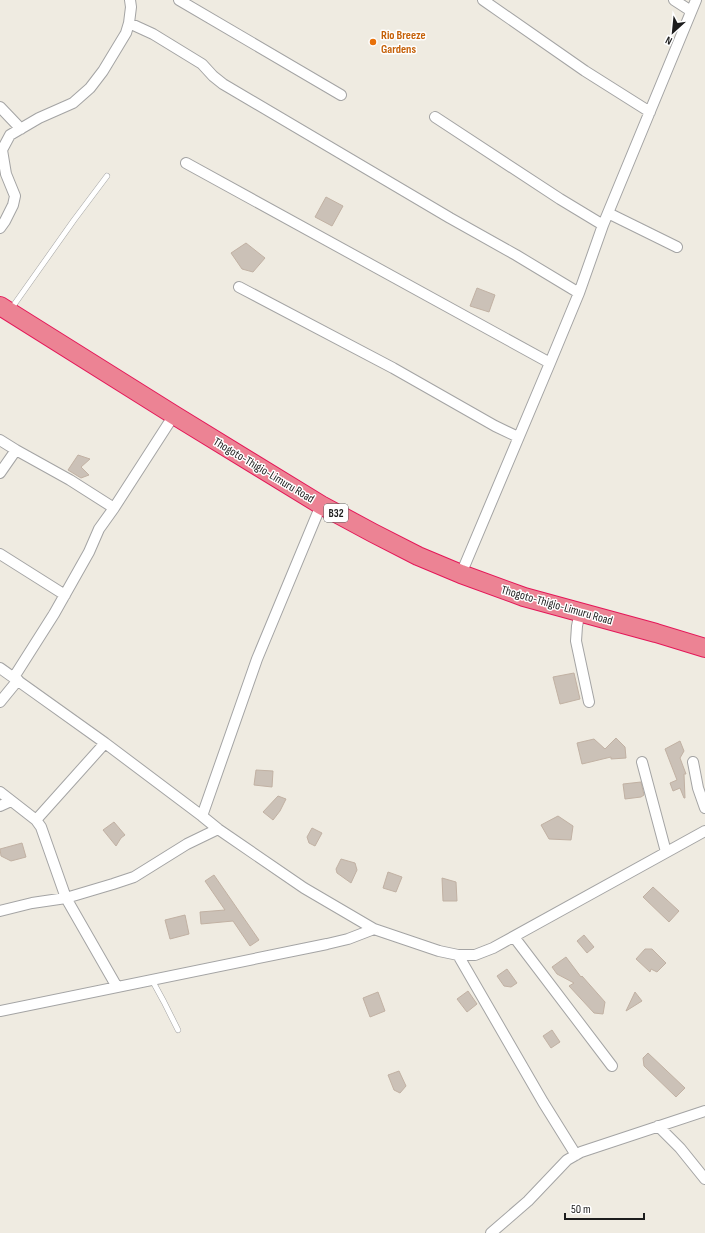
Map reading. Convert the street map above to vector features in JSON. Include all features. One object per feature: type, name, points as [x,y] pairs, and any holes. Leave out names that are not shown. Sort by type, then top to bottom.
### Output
[{"type":"highway","name":"Thogoto-Thigio-Limuru Road","points":[[3,310],[321,505],[418,556],[461,574],[524,597],[705,648]]},
{"type":"street","points":[[0,228],[13,205],[15,196],[6,174],[2,150],[10,135],[39,118],[73,103],[90,88],[113,56],[126,33],[131,7],[130,0]]},
{"type":"street","points":[[178,0],[341,95]]},
{"type":"street","points":[[482,0],[585,71],[650,112]]},
{"type":"street","points":[[674,0],[691,12]]},
{"type":"street","points":[[461,574],[579,293],[603,225],[696,0]]},
{"type":"street","points":[[129,23],[153,34],[202,64],[223,84],[579,293]]},
{"type":"street","points":[[0,107],[21,129]]},
{"type":"street","points":[[435,117],[560,199],[603,225]]},
{"type":"street","points":[[186,162],[550,363]]},
{"type":"street","points":[[608,213],[677,247]]},
{"type":"street","points":[[239,287],[386,365],[495,426],[518,437]]},
{"type":"street","points":[[0,702],[16,679],[65,595],[89,552],[99,529],[174,415]]},
{"type":"street","points":[[0,440],[70,480],[114,508]]},
{"type":"street","points":[[0,473],[16,450]]},
{"type":"street","points":[[202,816],[257,659],[321,505]]},
{"type":"street","points":[[0,554],[65,595]]},
{"type":"street","points":[[580,612],[576,641],[589,702]]},
{"type":"street","points":[[0,668],[105,743],[218,829],[304,888],[374,929],[439,951],[458,955],[475,955],[493,948],[705,831]]},
{"type":"street","points":[[36,820],[105,743]]},
{"type":"street","points":[[642,762],[666,852]]},
{"type":"street","points":[[693,762],[698,788],[705,808]]},
{"type":"street","points":[[0,792],[36,820],[42,830],[66,898],[117,987]]},
{"type":"street","points":[[0,806],[11,801]]},
{"type":"street","points":[[0,912],[32,903],[66,898],[134,877],[187,844],[218,829]]},
{"type":"street","points":[[0,1011],[348,939],[374,929]]},
{"type":"street","points":[[514,937],[612,1066]]},
{"type":"street","points":[[458,955],[543,1102],[576,1155]]},
{"type":"street","points":[[491,1233],[528,1201],[567,1160],[581,1152],[705,1111]]},
{"type":"street","points":[[658,1126],[680,1148],[705,1179]]},
{"type":"lane","points":[[3,310],[107,176]]},
{"type":"lane","points":[[152,980],[178,1030]]},
{"type":"building","points":[[326,197],[343,206],[332,226],[315,217]]},
{"type":"building","points":[[246,243],[265,258],[253,272],[242,269],[231,253]]},
{"type":"building","points":[[477,288],[495,295],[489,312],[470,306]]},
{"type":"building","points":[[78,455],[90,459],[81,467],[89,475],[81,478],[68,470]]},
{"type":"building","points":[[574,673],[580,699],[560,704],[553,677]]},
{"type":"building","points":[[616,738],[625,747],[626,758],[611,759],[611,757],[582,764],[577,743],[594,739],[605,749]]},
{"type":"building","points":[[680,741],[684,751],[680,758],[686,774],[684,774],[685,798],[680,788],[673,791],[670,783],[677,780],[665,749]]},
{"type":"building","points":[[256,770],[273,771],[272,787],[254,785]]},
{"type":"building","points":[[641,782],[644,795],[641,797],[625,799],[623,784]]},
{"type":"building","points":[[278,796],[286,799],[280,811],[273,820],[263,812]]},
{"type":"building","points":[[558,816],[573,826],[571,840],[549,839],[541,825]]},
{"type":"building","points":[[114,822],[125,835],[116,846],[103,830]]},
{"type":"building","points":[[312,828],[322,833],[315,846],[309,843],[307,837]]},
{"type":"building","points":[[22,843],[26,857],[11,861],[1,856],[0,849]]},
{"type":"building","points":[[341,859],[355,863],[357,870],[351,883],[337,873],[336,869]]},
{"type":"building","points":[[388,872],[402,877],[396,892],[383,888]]},
{"type":"building","points":[[214,875],[259,940],[250,946],[233,921],[201,924],[200,912],[225,910],[205,881]]},
{"type":"building","points":[[442,878],[456,882],[457,901],[443,901]]},
{"type":"building","points":[[653,887],[679,911],[669,922],[643,897]]},
{"type":"building","points":[[185,915],[189,934],[170,939],[165,920]]},
{"type":"building","points":[[584,935],[594,947],[587,953],[577,941]]},
{"type":"building","points":[[645,949],[652,949],[666,963],[657,972],[651,969],[650,972],[636,959]]},
{"type":"building","points":[[566,957],[581,977],[582,976],[605,1002],[603,1014],[594,1013],[569,986],[574,983],[557,974],[552,967]]},
{"type":"building","points":[[507,969],[517,983],[511,987],[504,986],[497,976]]},
{"type":"building","points":[[468,991],[477,1004],[467,1012],[457,999]]},
{"type":"building","points":[[378,992],[385,1011],[370,1017],[363,998]]},
{"type":"building","points":[[635,992],[642,1001],[626,1011]]},
{"type":"building","points":[[552,1030],[560,1042],[551,1048],[543,1036]]},
{"type":"building","points":[[648,1053],[685,1088],[676,1097],[644,1066],[643,1058]]},
{"type":"building","points":[[399,1071],[406,1086],[400,1093],[394,1090],[388,1075]]},
{"type":"place","name":"Rio Breeze Gardens","points":[[373,42]]}]
